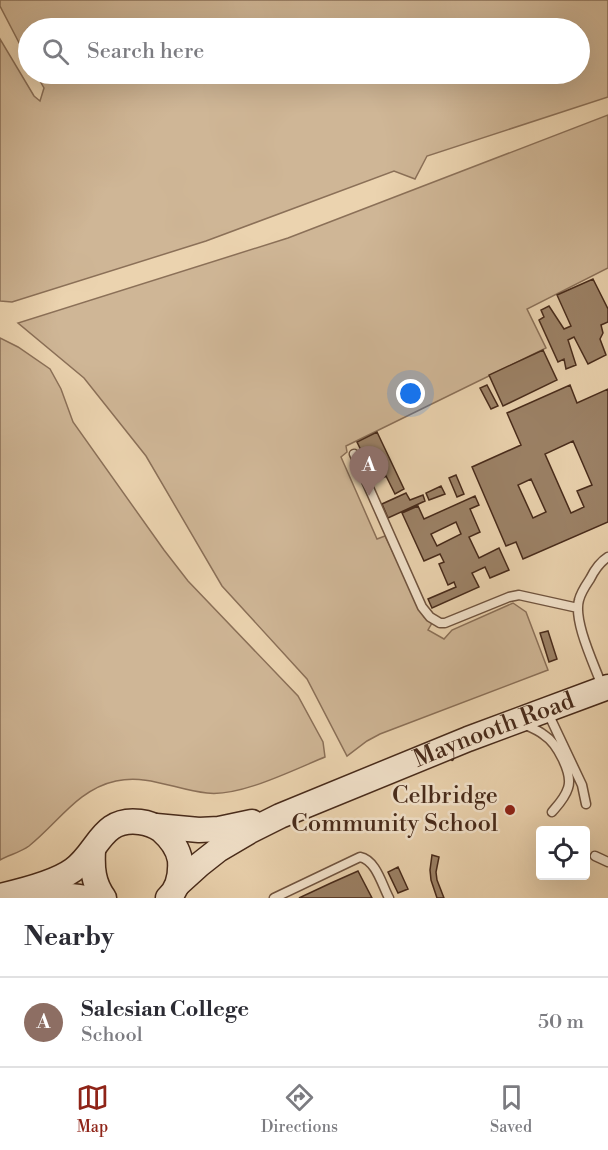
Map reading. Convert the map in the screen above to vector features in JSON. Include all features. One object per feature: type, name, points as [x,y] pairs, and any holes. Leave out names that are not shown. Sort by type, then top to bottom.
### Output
[{"type":"main road","name":"Maynooth Road","points":[[173,894],[218,850],[280,816],[468,739],[606,688]]},
{"type":"main road","name":"Maynooth Road","points":[[93,850],[107,830],[119,823],[134,821],[156,826],[199,830],[219,829],[280,816]]},
{"type":"main road","points":[[156,826],[170,838],[179,854],[181,870],[173,894]]},
{"type":"main road","points":[[0,896],[25,890],[62,876],[74,869],[93,850]]},
{"type":"main road","points":[[93,850],[94,879],[104,898]]},
{"type":"main road","points":[[25,898],[52,895],[85,898]]},
{"type":"lane","points":[[354,454],[422,607],[430,617],[440,623],[451,622],[508,597],[519,596],[578,608]]},
{"type":"lane","points":[[606,688],[581,632],[578,608],[579,600],[593,573],[608,557]]},
{"type":"lane","points":[[547,711],[582,785],[586,804]]},
{"type":"lane","points":[[516,722],[533,728],[550,739],[568,774],[569,782],[563,799],[552,812]]},
{"type":"lane","points":[[595,855],[608,862]]},
{"type":"lane","points":[[274,898],[363,857],[371,863],[388,898]]},
{"type":"shaded area","points":[[0,0],[608,0],[608,97],[427,156],[415,179],[394,171],[206,241],[12,302],[0,301],[0,39],[18,69],[18,84],[27,84],[40,101],[44,88],[42,84],[590,84],[590,18],[18,18],[18,41],[0,6]]},
{"type":"shaded area","points":[[608,115],[608,268],[527,309],[546,348],[346,446],[347,452],[341,457],[377,539],[385,536],[424,617],[432,623],[428,630],[444,639],[452,630],[513,603],[526,612],[548,670],[380,734],[347,756],[307,679],[222,586],[146,456],[84,378],[18,323],[288,238]]},
{"type":"shaded area","points":[[0,338],[18,347],[50,369],[61,389],[73,422],[164,550],[188,581],[298,696],[323,742],[325,757],[250,787],[220,793],[207,793],[162,783],[128,779],[103,785],[79,799],[29,846],[0,860]]},
{"type":"building","points":[[593,279],[608,309],[608,322],[601,325],[603,333],[600,339],[606,355],[588,364],[574,337],[568,340],[576,365],[566,369],[564,359],[558,362],[539,320],[544,317],[541,310],[549,306],[564,329],[571,326],[557,295]]},
{"type":"building","points":[[543,350],[557,380],[503,406],[489,375]]},
{"type":"building","points":[[487,385],[498,406],[491,409],[480,388]]},
{"type":"building","points":[[570,385],[577,403],[608,389],[608,522],[523,559],[516,542],[506,546],[472,467],[521,445],[507,413]],"holes":[[[573,441],[592,485],[577,491],[584,507],[571,513],[545,454]],[[531,479],[546,512],[533,518],[518,485]]]},
{"type":"building","points":[[377,432],[404,489],[395,494],[386,476],[376,481],[357,442]]},
{"type":"building","points":[[456,475],[464,494],[457,497],[449,478]]},
{"type":"building","points":[[441,486],[445,494],[429,500],[426,493]]},
{"type":"building","points":[[406,493],[410,500],[423,495],[425,501],[388,518],[382,504]]},
{"type":"building","points":[[475,496],[479,505],[470,509],[480,532],[469,537],[479,558],[499,548],[509,570],[490,578],[485,567],[472,573],[479,587],[432,608],[428,599],[456,587],[454,582],[448,585],[439,564],[444,562],[440,554],[424,561],[402,513],[418,506],[424,519]],"holes":[[[456,522],[461,534],[437,546],[431,534]]]},
{"type":"building","points":[[548,631],[557,659],[549,662],[540,633]]},
{"type":"building","points":[[432,855],[439,857],[436,872],[444,898],[437,898],[431,880]]},
{"type":"building","points":[[398,867],[408,889],[398,893],[388,872]]},
{"type":"building","points":[[358,871],[372,898],[299,898],[331,883]]},
{"type":"place","name":"Salesian College","points":[[369,496]]},
{"type":"place","name":"Celbridge Community School","points":[[510,810]]}]
